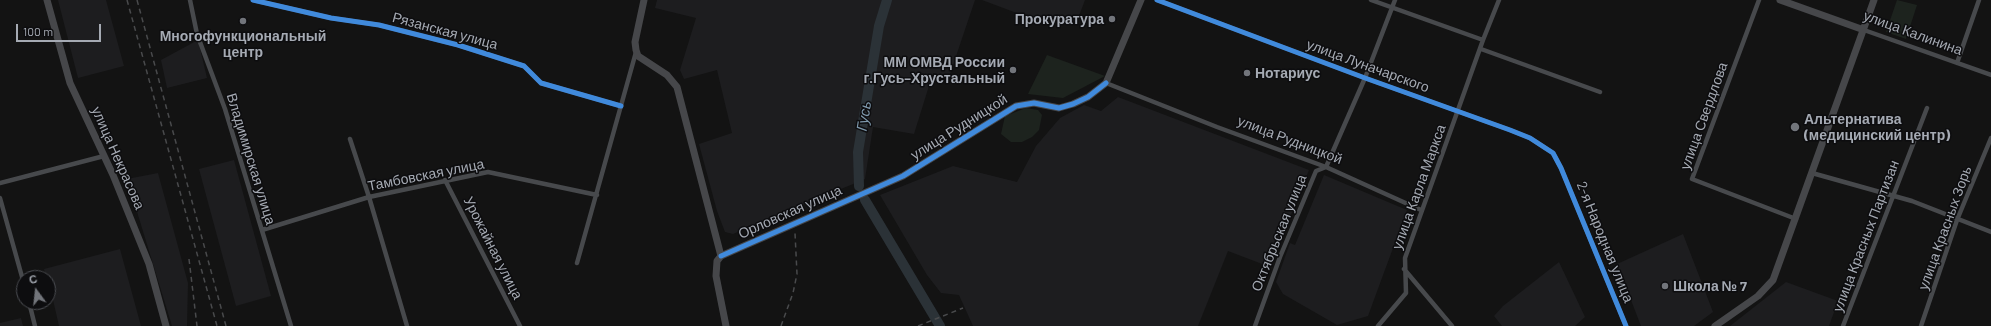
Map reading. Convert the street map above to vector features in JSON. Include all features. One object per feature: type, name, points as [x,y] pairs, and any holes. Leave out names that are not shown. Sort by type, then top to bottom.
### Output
[{"type":"street","name":"улица Некрасова","points":[[47,0],[70,83],[113,175],[149,264],[166,326]]},
{"type":"street","name":"Владимирская улица","points":[[190,0],[197,34],[225,109],[291,326]]},
{"type":"street","name":"Рязанская улица","points":[[253,0],[331,18],[379,25],[458,45],[524,66],[541,83],[621,106]]},
{"type":"street","points":[[644,0],[635,42],[636,50],[638,56],[667,75],[677,87],[721,256],[717,262],[716,276],[726,326]]},
{"type":"street","points":[[1106,83],[1141,0]]},
{"type":"street","name":"улица Луначарского","points":[[1157,0],[1530,138],[1552,153],[1561,168]]},
{"type":"street","points":[[1371,0],[1483,40]]},
{"type":"street","name":"Октябрьская улица","points":[[1255,326],[1280,257],[1316,172],[1326,167],[1365,78],[1395,0]]},
{"type":"street","name":"улица Карла Маркса","points":[[1378,326],[1406,293],[1404,269],[1405,258],[1421,210],[1499,0]]},
{"type":"street","name":"улица Свердлова","points":[[1759,0],[1692,179],[1796,219]]},
{"type":"street","name":"улица Калинина","points":[[1780,0],[1991,75]]},
{"type":"street","points":[[1715,326],[1758,296],[1773,280],[1874,0]]},
{"type":"street","points":[[1957,63],[1979,0]]},
{"type":"street","points":[[1481,49],[1600,92]]},
{"type":"street","points":[[577,263],[635,59],[636,50]]},
{"type":"street","name":"улица Рудницкой","points":[[870,191],[903,176],[1016,106],[1034,103],[1059,108],[1073,104],[1088,97],[1106,83],[1216,127],[1326,167],[1421,210]]},
{"type":"street","name":"улица Красных Партизан","points":[[1843,326],[1927,108]]},
{"type":"street","name":"улица Красных Зорь","points":[[1921,326],[1957,220],[1991,138]]},
{"type":"street","points":[[350,139],[369,197],[406,326]]},
{"type":"street","points":[[0,183],[104,156]]},
{"type":"street","name":"2-я Народная улица","points":[[1561,168],[1626,326]]},
{"type":"street","name":"Тамбовская улица","points":[[262,230],[369,197],[488,172],[597,195]]},
{"type":"street","points":[[1812,173],[1893,197],[1912,201],[1957,220],[1991,232]]},
{"type":"street","name":"Урожайная улица","points":[[445,180],[520,326]]},
{"type":"street","name":"Орловская улица","points":[[721,256],[870,191]]},
{"type":"street","points":[[0,198],[20,270]]},
{"type":"street","points":[[1404,269],[1452,326]]},
{"type":"street","points":[[31,310],[35,326]]},
{"type":"shaded area","points":[[58,0],[106,0],[124,66],[78,78]]},
{"type":"shaded area","points":[[657,0],[975,0],[949,77],[933,73],[914,134],[873,127],[865,179],[733,234],[725,232],[717,211],[699,144],[732,133],[717,70],[684,79],[680,70],[696,18],[655,8]]},
{"type":"shaded area","points":[[982,0],[1085,0],[1076,24],[1061,18],[1058,23],[1040,17],[1038,21]]},
{"type":"shaded area","points":[[1897,0],[1917,5],[1906,39],[1886,32]]},
{"type":"shaded area","points":[[198,40],[207,78],[167,88],[161,60]]},
{"type":"shaded area","points":[[1047,55],[1105,76],[1063,98],[1028,94]]},
{"type":"shaded area","points":[[1118,97],[1309,170],[1270,267],[1228,251],[1198,326],[973,326],[959,295],[941,293],[927,275],[880,195],[953,166],[1017,182],[1036,146],[1060,118],[1084,105],[1101,111]]},
{"type":"shaded area","points":[[1026,108],[1038,110],[1042,115],[1039,130],[1032,137],[1022,142],[1011,142],[1001,134],[1005,116]]},
{"type":"shaded area","points":[[234,160],[271,296],[236,306],[199,169]]},
{"type":"shaded area","points":[[158,173],[188,283],[187,326],[172,326],[127,179]]},
{"type":"shaded area","points":[[1324,175],[1407,210],[1368,316],[1337,325],[1283,294],[1276,282],[1290,243],[1295,245]]},
{"type":"shaded area","name":"Школа № 7","points":[[1683,234],[1713,312],[1694,326],[1641,326],[1617,264]]},
{"type":"shaded area","points":[[120,249],[141,326],[59,326],[55,310],[56,270],[44,269]]},
{"type":"shaded area","points":[[1559,262],[1585,317],[1575,326],[1502,326],[1494,316],[1503,306]]},
{"type":"shaded area","points":[[1786,282],[1838,301],[1829,326],[1730,326]]},
{"type":"shaded area","points":[[21,318],[23,326],[0,326],[0,323]]},
{"type":"waterway","name":"Гусь","points":[[859,186],[858,152],[879,26],[887,0]]},
{"type":"waterway","name":"Гусь","points":[[865,200],[940,326]]},
{"type":"railway","points":[[127,0],[217,326]]},
{"type":"railway","points":[[137,0],[226,326]]},
{"type":"railway","points":[[781,326],[793,293],[797,274],[795,233]]},
{"type":"railway","points":[[189,259],[197,326]]},
{"type":"railway","points":[[918,326],[963,308]]},
{"type":"cycle path","points":[[253,0],[331,18],[379,25],[458,45],[524,66],[541,83],[621,106]]},
{"type":"cycle path","points":[[1157,0],[1365,78],[1510,130],[1530,138],[1553,153],[1561,168],[1626,326]]},
{"type":"cycle path","points":[[721,256],[903,176],[1016,106],[1034,103],[1059,108],[1073,104],[1088,97],[1106,83]]},
{"type":"place","name":"Прокуратура","points":[[1112,19]]},
{"type":"place","name":"Многофункциональный центр","points":[[243,21]]},
{"type":"place","name":"ММ ОМВД России г.Гусь–Хрустальный","points":[[1013,70]]},
{"type":"place","name":"Нотариус","points":[[1247,73]]},
{"type":"place","name":"Альтернатива (медицинский центр)","points":[[1795,127]]},
{"type":"place","name":"Школа № 7","points":[[1665,286]]}]
